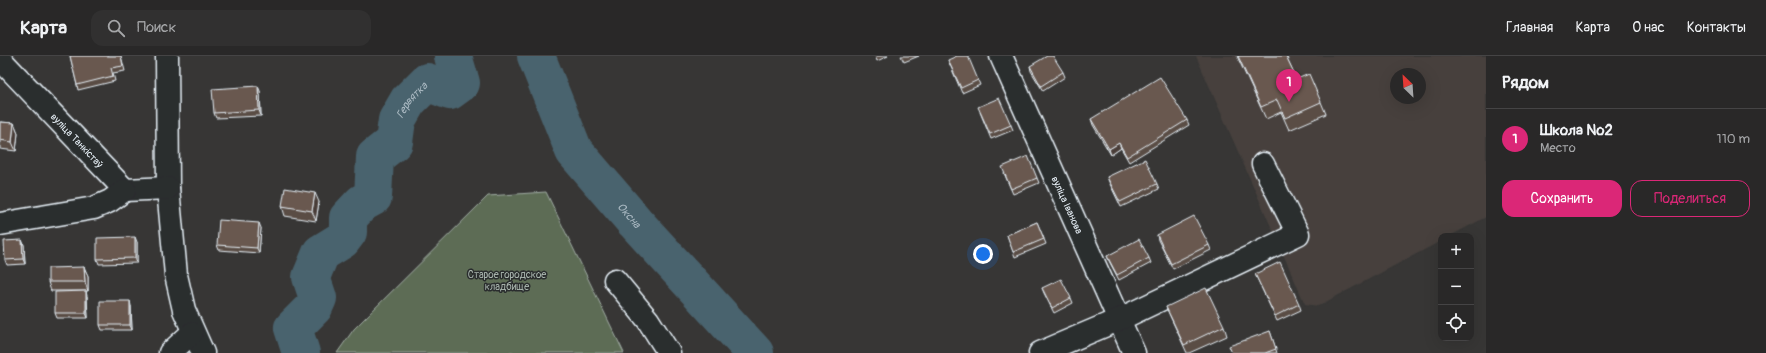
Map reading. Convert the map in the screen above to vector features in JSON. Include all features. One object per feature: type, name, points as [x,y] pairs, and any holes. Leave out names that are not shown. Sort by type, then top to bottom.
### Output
[{"type":"street","points":[[167,56],[168,188],[176,275],[184,310],[192,333],[202,353]]},
{"type":"street","name":"вуліца Іванова","points":[[1001,56],[1134,353]]},
{"type":"street","name":"вуліца Танкістаў","points":[[0,59],[125,190]]},
{"type":"street","points":[[1040,353],[1118,320],[1298,234],[1262,164]]},
{"type":"street","points":[[0,224],[94,208],[110,201],[125,190],[168,188]]},
{"type":"street","points":[[615,280],[648,320],[669,353]]},
{"type":"street","points":[[170,353],[192,333]]},
{"type":"shaded area","points":[[1196,56],[1486,56],[1486,217],[1456,233],[1438,233],[1438,243],[1318,306],[1305,304]]},
{"type":"green space","name":"Старое городское кладбище","points":[[546,192],[624,353],[337,353],[354,329],[488,196]]},
{"type":"building","points":[[70,56],[121,56],[123,66],[111,68],[113,76],[77,85]]},
{"type":"building","points":[[957,56],[968,56],[978,80],[961,88],[948,60]]},
{"type":"building","points":[[1047,56],[1053,56],[1063,72],[1041,86],[1030,66]]},
{"type":"building","points":[[1238,56],[1286,56],[1297,79],[1309,74],[1321,102],[1285,118],[1277,100],[1261,107]]},
{"type":"building","points":[[1160,77],[1187,120],[1127,157],[1119,143],[1109,149],[1091,119]]},
{"type":"building","points":[[258,86],[259,110],[214,113],[212,89]]},
{"type":"building","points":[[999,98],[1011,125],[990,134],[978,107]]},
{"type":"building","points":[[0,122],[14,123],[12,142],[0,140]]},
{"type":"building","points":[[1028,156],[1037,178],[1011,189],[1002,167]]},
{"type":"building","points":[[1145,159],[1157,184],[1120,202],[1107,177]]},
{"type":"building","points":[[285,188],[315,193],[312,211],[282,206]]},
{"type":"building","points":[[1194,216],[1209,245],[1171,264],[1157,235]]},
{"type":"building","points":[[219,220],[259,223],[257,248],[217,245]]},
{"type":"building","points":[[1037,222],[1044,239],[1013,252],[1007,235]]},
{"type":"building","points":[[135,237],[135,258],[97,259],[97,238]]},
{"type":"building","points":[[1139,239],[1149,258],[1117,275],[1107,256]]},
{"type":"building","points":[[22,240],[23,259],[5,260],[4,241]]},
{"type":"building","points":[[1280,262],[1299,304],[1275,316],[1255,274]]},
{"type":"building","points":[[84,267],[85,282],[48,282],[48,268]]},
{"type":"building","points":[[1061,279],[1071,298],[1052,308],[1042,288]]},
{"type":"building","points":[[1206,288],[1224,326],[1184,345],[1166,307]]},
{"type":"building","points":[[86,291],[86,313],[55,313],[55,292]]},
{"type":"building","points":[[100,301],[130,301],[130,325],[100,325]]},
{"type":"building","points":[[1270,331],[1276,349],[1265,353],[1232,353],[1229,346]]},
{"type":"waterway","name":"Гервятка","points":[[301,353],[293,328],[314,307],[318,298],[311,277],[321,253],[342,240],[348,232],[348,218],[362,203],[373,197],[375,157],[394,142],[397,120],[408,101],[427,82],[450,91],[461,83],[453,56]]},
{"type":"waterway","name":"Оксна","points":[[536,56],[574,151],[635,222],[755,353]]},
{"type":"place","name":"Школа №2","points":[[1289,102]]}]
